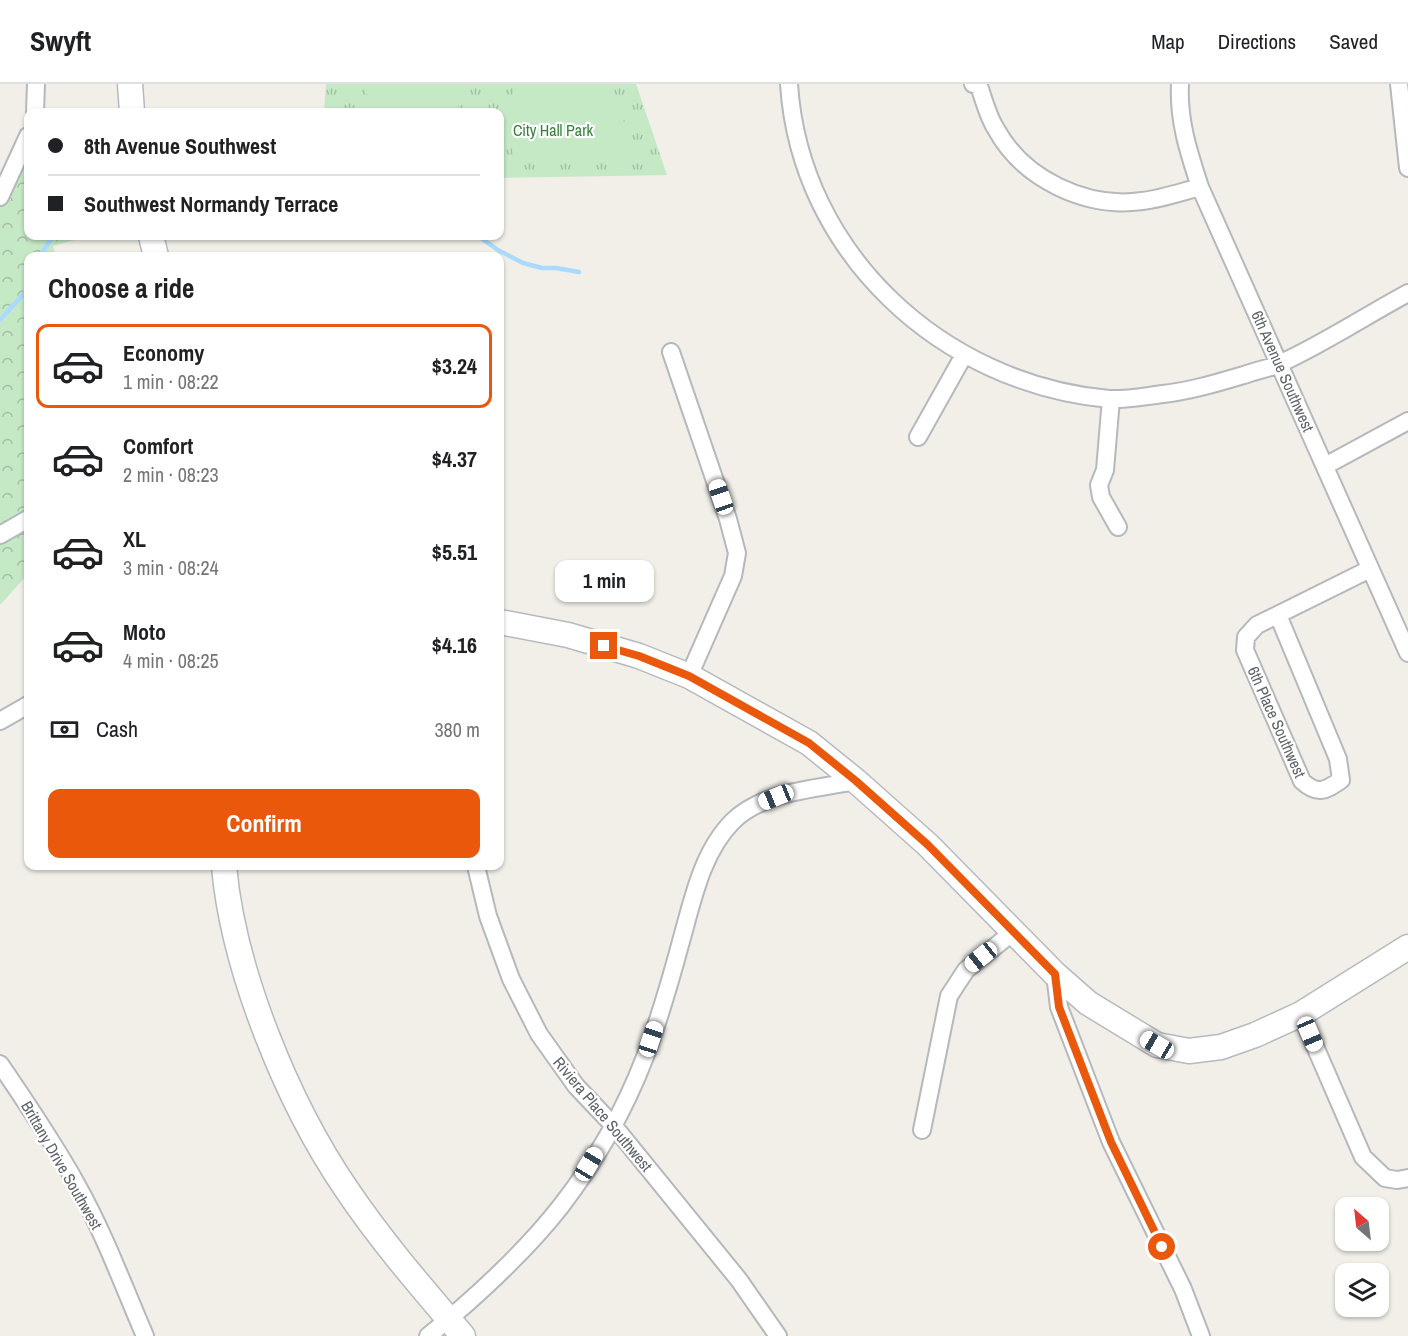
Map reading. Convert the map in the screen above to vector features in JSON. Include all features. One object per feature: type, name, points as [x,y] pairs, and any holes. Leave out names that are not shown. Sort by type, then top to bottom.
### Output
[{"type":"street","points":[[35,108],[36,84]]},
{"type":"street","points":[[130,84],[132,108]]},
{"type":"street","points":[[789,84],[795,136],[829,219],[851,257],[882,292],[920,326],[964,355],[1020,380],[1054,390],[1111,399],[1166,394],[1219,382],[1280,364],[1408,293]]},
{"type":"street","name":"6th Avenue Southwest","points":[[1180,84],[1179,105],[1184,136],[1200,187],[1408,652]]},
{"type":"street","points":[[1399,84],[1407,165]]},
{"type":"street","points":[[977,85],[996,129],[1015,155],[1041,177],[1065,190],[1106,201],[1141,201],[1200,187]]},
{"type":"street","points":[[0,197],[24,145]]},
{"type":"street","points":[[671,352],[728,519],[737,553],[733,576],[689,676]]},
{"type":"street","points":[[918,437],[964,355]]},
{"type":"street","points":[[1111,399],[1105,470],[1099,485],[1101,497],[1118,527]]},
{"type":"street","points":[[1325,466],[1408,421]]},
{"type":"street","points":[[0,535],[24,521]]},
{"type":"street","points":[[1278,615],[1370,569]]},
{"type":"street","name":"6th Place Southwest","points":[[1278,615],[1338,759],[1341,780],[1325,790],[1311,789],[1302,782],[1245,650],[1246,637],[1257,625],[1278,615]]},
{"type":"street","points":[[504,623],[568,635],[639,656],[689,676],[809,743],[928,845],[1055,974],[1088,1003],[1157,1045],[1189,1051],[1221,1047],[1255,1035],[1300,1014],[1408,947]]},
{"type":"street","points":[[0,721],[24,707]]},
{"type":"street","points":[[428,1336],[456,1328],[515,1257],[561,1207],[613,1125],[645,1058],[697,887],[716,841],[734,820],[755,806],[776,797],[856,781]]},
{"type":"street","points":[[225,870],[238,944],[257,1008],[287,1081],[315,1138],[346,1190],[385,1242],[456,1328]]},
{"type":"street","name":"Riviera Place Southwest","points":[[477,870],[488,916],[512,979],[539,1034],[576,1086],[613,1125],[739,1280],[778,1336]]},
{"type":"street","points":[[922,1130],[949,996],[966,970],[1013,932]]},
{"type":"street","points":[[1055,974],[1059,1007],[1111,1142],[1182,1289],[1201,1336]]},
{"type":"street","points":[[1300,1014],[1363,1156],[1385,1178],[1397,1180],[1408,1178]]},
{"type":"street","name":"Brittany Drive Southwest","points":[[0,1064],[49,1137],[78,1186],[101,1233],[145,1336]]},
{"type":"green space","name":"City Hall Park","points":[[326,84],[636,84],[667,175],[504,178],[504,108],[324,108]]},
{"type":"green space","points":[[359,84],[463,84],[458,108],[379,108]]},
{"type":"green space","points":[[518,84],[612,84],[635,157],[514,159],[505,113]]},
{"type":"green space","points":[[24,165],[24,240],[74,240],[53,246],[55,252],[24,252],[24,578],[0,605],[0,198],[6,202]]},
{"type":"waterway","points":[[43,252],[50,240]]},
{"type":"waterway","points":[[484,240],[502,252]]},
{"type":"waterway","points":[[504,253],[523,263],[542,268],[579,272]]},
{"type":"waterway","points":[[0,320],[24,293]]},
{"type":"route","points":[[604,646],[639,656],[689,676],[809,743],[928,845],[1055,974],[1059,1007],[1111,1142],[1162,1247]]}]
